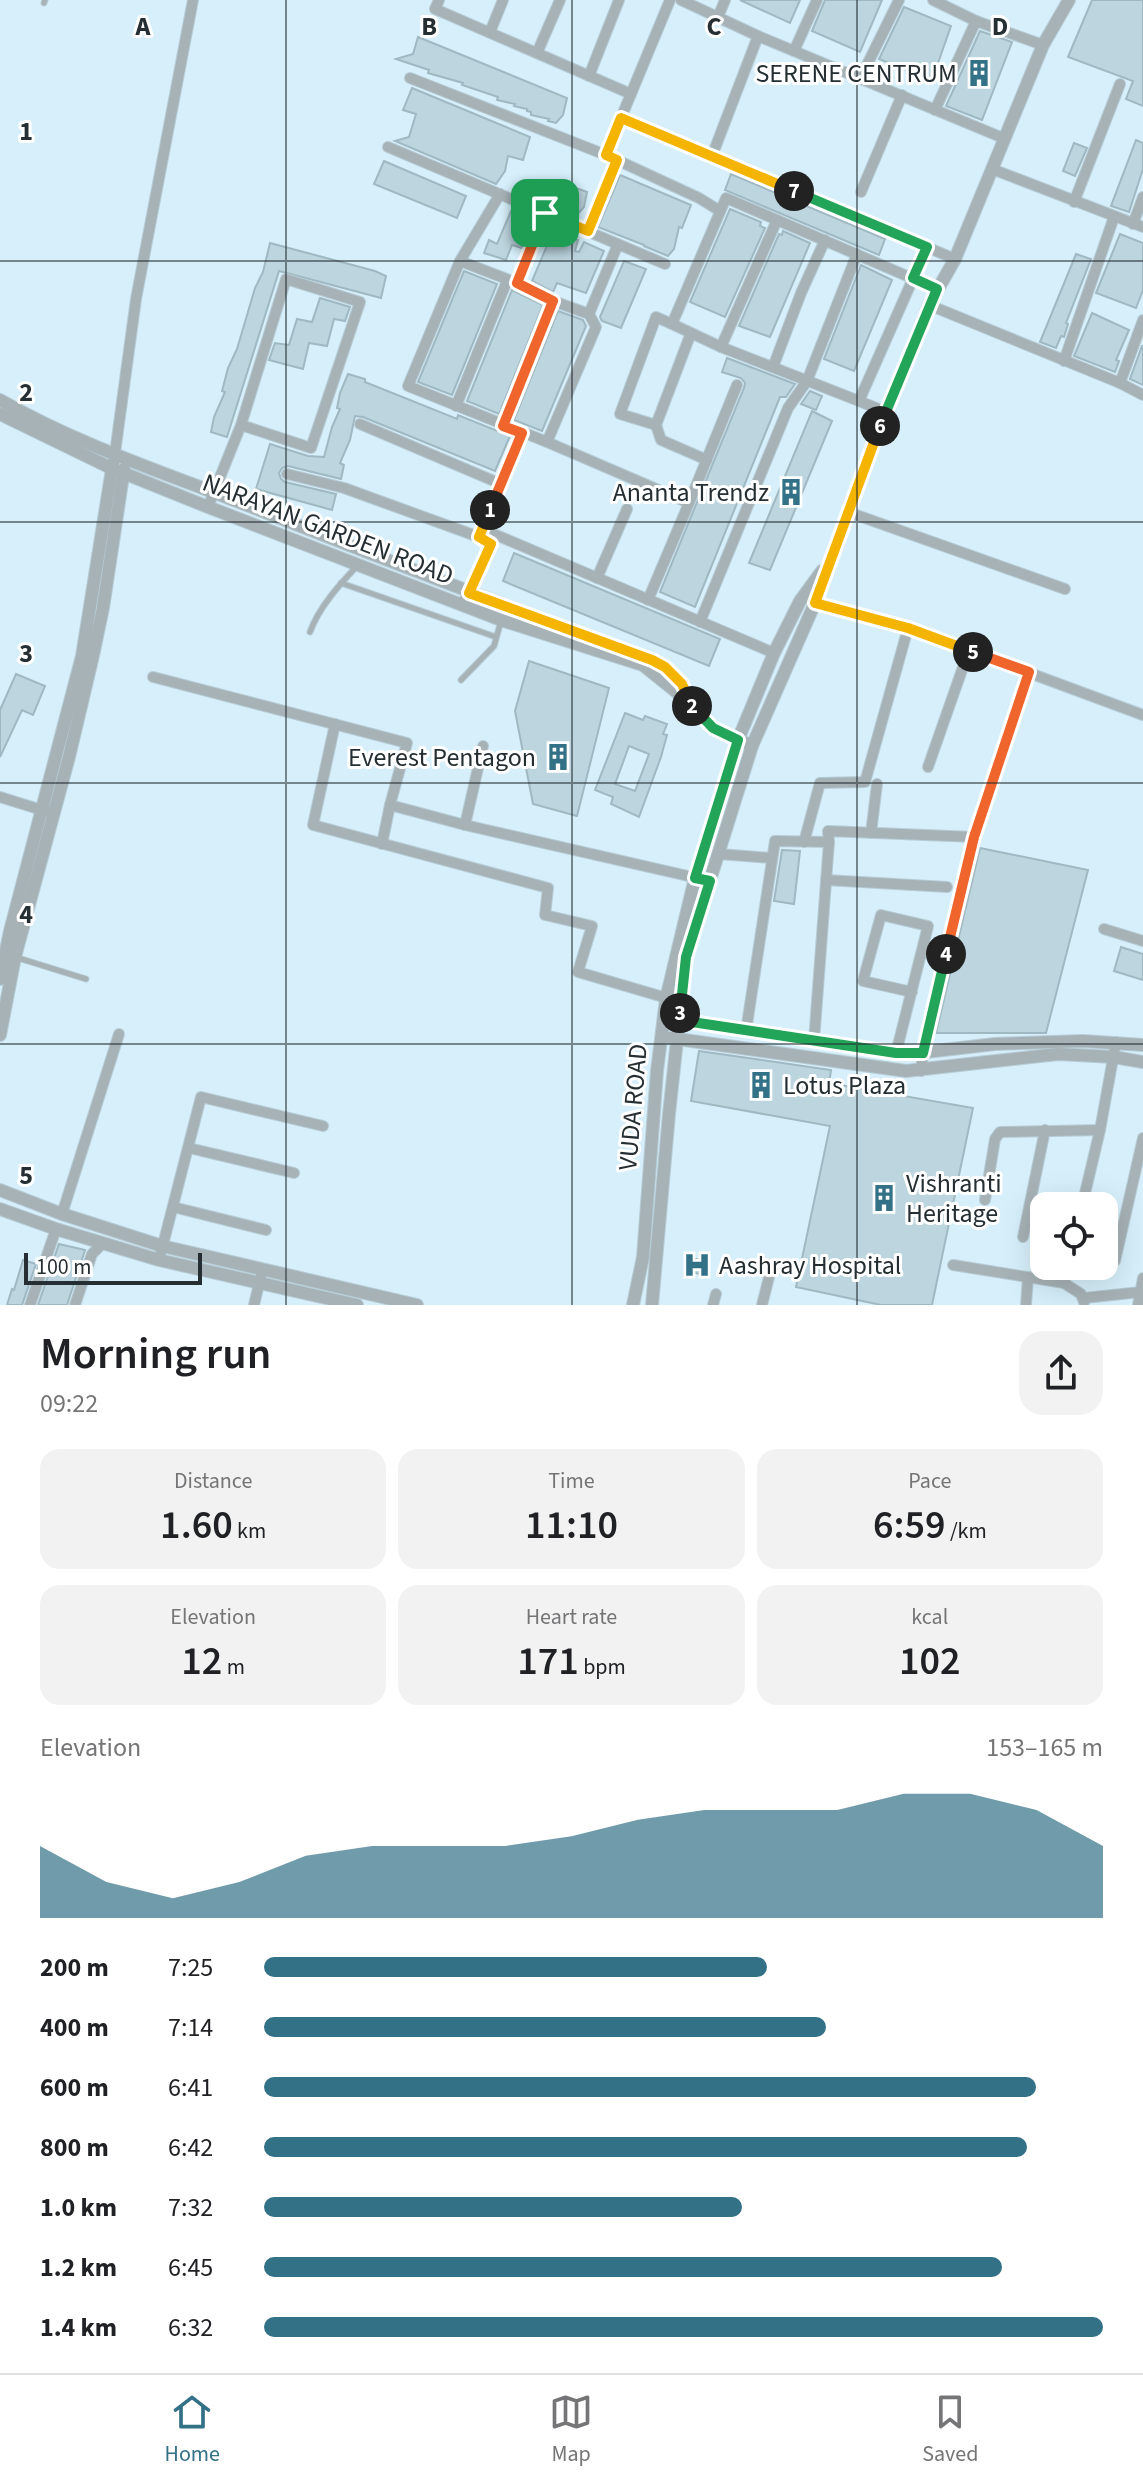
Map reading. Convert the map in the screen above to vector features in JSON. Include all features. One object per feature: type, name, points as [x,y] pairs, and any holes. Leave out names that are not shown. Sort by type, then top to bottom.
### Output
[{"type":"street","points":[[0,979],[10,931],[69,757],[103,608],[136,299],[193,0]]},
{"type":"street","points":[[439,0],[435,9],[631,94]]},
{"type":"street","points":[[490,32],[503,0]]},
{"type":"street","points":[[537,53],[560,0]]},
{"type":"street","points":[[589,76],[619,0]]},
{"type":"street","points":[[606,155],[670,0]]},
{"type":"street","points":[[681,0],[758,36],[1003,138]]},
{"type":"street","points":[[718,17],[725,0]]},
{"type":"street","points":[[794,51],[817,0]]},
{"type":"street","points":[[861,77],[899,0]]},
{"type":"street","points":[[933,0],[976,21],[1043,45]]},
{"type":"street","points":[[860,402],[923,282],[949,256],[992,169],[1043,45],[1069,0]]},
{"type":"street","points":[[935,110],[976,21]]},
{"type":"street","points":[[712,156],[758,36]]},
{"type":"street","points":[[410,78],[606,155],[699,198],[720,211]]},
{"type":"street","points":[[1074,202],[1120,84]]},
{"type":"street","points":[[861,192],[902,95]]},
{"type":"street","points":[[621,118],[949,256]]},
{"type":"street","points":[[388,147],[665,264]]},
{"type":"street","points":[[588,231],[617,160]]},
{"type":"street","points":[[992,169],[1138,226],[1143,197]]},
{"type":"street","points":[[500,194],[460,261],[408,386],[689,503]]},
{"type":"street","points":[[672,324],[726,198],[923,282]]},
{"type":"street","points":[[456,406],[545,213]]},
{"type":"street","points":[[1064,361],[1114,217]]},
{"type":"street","points":[[721,347],[777,220]]},
{"type":"street","points":[[773,367],[825,240]]},
{"type":"street","points":[[589,314],[618,244]]},
{"type":"street","points":[[829,563],[929,305],[923,282],[929,248]]},
{"type":"street","points":[[700,622],[788,408],[807,381],[857,254]]},
{"type":"street","points":[[460,261],[589,314],[596,327],[547,442]]},
{"type":"street","points":[[208,507],[241,425],[286,279],[360,302],[311,448],[241,425]]},
{"type":"street","points":[[503,426],[553,301]]},
{"type":"street","points":[[929,305],[1143,395]]},
{"type":"street","points":[[656,425],[620,414],[656,317],[721,347],[886,412]]},
{"type":"street","points":[[1120,383],[1143,320]]},
{"type":"street","points":[[691,333],[656,425],[661,440],[707,460]]},
{"type":"street","points":[[648,600],[737,385]]},
{"type":"street","name":"NARAYAN GARDEN ROAD","points":[[0,400],[120,455],[465,599],[501,620],[643,665],[689,702]]},
{"type":"street","name":"NARAYAN GARDEN ROAD","points":[[0,414],[117,471],[359,564],[652,660],[682,684],[689,702]]},
{"type":"street","points":[[360,424],[501,484]]},
{"type":"street","points":[[480,533],[522,433]]},
{"type":"street","points":[[287,474],[344,488],[480,533],[597,578],[774,653]]},
{"type":"street","points":[[597,578],[627,509]]},
{"type":"street","points":[[848,512],[1065,589]]},
{"type":"street","points":[[465,599],[491,544],[480,533]]},
{"type":"street","name":"VUDA ROAD","points":[[652,1305],[686,957],[752,746],[815,603],[829,563]]},
{"type":"street","name":"VUDA ROAD","points":[[633,1305],[643,1257],[663,1019],[695,878],[738,740],[774,653],[800,601],[829,563]]},
{"type":"street","points":[[815,603],[908,628],[1143,715]]},
{"type":"street","points":[[804,842],[820,783],[865,782],[908,628]]},
{"type":"street","points":[[928,767],[969,650]]},
{"type":"street","points":[[921,1071],[974,837],[1029,672]]},
{"type":"street","points":[[153,677],[407,743],[382,844]]},
{"type":"street","points":[[689,702],[717,731],[752,746]]},
{"type":"street","points":[[335,724],[313,825],[548,888],[545,915],[592,926],[578,972],[666,999],[680,1000]]},
{"type":"street","points":[[465,825],[483,746]]},
{"type":"street","points":[[871,833],[877,784]]},
{"type":"street","points":[[0,797],[48,812]]},
{"type":"street","points":[[390,805],[710,881]]},
{"type":"street","points":[[0,1035],[48,812]]},
{"type":"street","points":[[814,1041],[828,831],[974,837]]},
{"type":"street","points":[[746,1031],[775,841],[829,842]]},
{"type":"street","points":[[719,854],[772,858]]},
{"type":"street","points":[[826,880],[947,887]]},
{"type":"street","points":[[906,1071],[903,1053],[912,992],[928,926],[881,915],[863,981],[912,992]]},
{"type":"street","points":[[1104,929],[1143,941]]},
{"type":"street","points":[[663,1019],[903,1053],[995,1044],[1083,1041],[1143,1045]]},
{"type":"street","points":[[62,1214],[119,1034]]},
{"type":"street","points":[[661,1037],[906,1071],[1058,1054],[1143,1062]]},
{"type":"street","points":[[1085,1192],[1116,1042]]},
{"type":"street","points":[[159,1260],[201,1097],[323,1126]]},
{"type":"street","points":[[1023,1237],[1045,1130]]},
{"type":"street","points":[[985,1200],[996,1135],[1005,1131],[1100,1130]]},
{"type":"street","points":[[1118,1248],[1143,1138]]},
{"type":"street","points":[[189,1148],[294,1173]]},
{"type":"street","points":[[0,1190],[62,1214],[162,1246],[417,1305]]},
{"type":"street","points":[[173,1207],[266,1230]]},
{"type":"street","points":[[0,1209],[159,1260],[357,1305]]},
{"type":"street","points":[[30,1305],[56,1229]]},
{"type":"street","points":[[75,1305],[92,1254],[102,1244]]},
{"type":"street","points":[[953,1265],[1064,1283],[1081,1294],[1084,1302],[1141,1292]]},
{"type":"street","points":[[254,1305],[263,1269]]},
{"type":"street","points":[[762,1305],[769,1277]]},
{"type":"street","points":[[1026,1305],[1028,1277]]},
{"type":"street","points":[[1138,1305],[1143,1278]]},
{"type":"lane","points":[[310,632],[341,583],[359,564]]},
{"type":"lane","points":[[341,583],[496,637]]},
{"type":"lane","points":[[461,680],[494,646],[501,620]]},
{"type":"lane","points":[[15,957],[86,979]]},
{"type":"building","points":[[740,0],[800,0],[790,23]]},
{"type":"building","points":[[825,0],[882,0],[860,52],[812,31]]},
{"type":"building","points":[[1092,0],[1143,0],[1143,106],[1126,99],[1133,81],[1068,57]]},
{"type":"building","points":[[904,7],[951,26],[932,80],[879,59]]},
{"type":"building","name":"SERENE CENTRUM","points":[[980,31],[1012,42],[982,120],[946,106]]},
{"type":"building","points":[[418,37],[567,98],[563,115],[556,123],[548,121],[531,115],[527,109],[515,104],[497,100],[498,97],[396,59],[413,54]]},
{"type":"building","points":[[412,88],[530,137],[523,160],[508,156],[505,171],[496,184],[395,141],[409,137],[416,114],[403,110]]},
{"type":"building","points":[[1136,140],[1143,143],[1143,169],[1129,212],[1111,206]]},
{"type":"building","points":[[1074,143],[1087,148],[1075,176],[1063,171]]},
{"type":"building","points":[[384,161],[466,196],[457,218],[374,184]]},
{"type":"building","points":[[731,174],[885,239],[879,255],[725,190]]},
{"type":"building","points":[[620,175],[691,205],[682,228],[679,227],[674,249],[668,256],[598,227]]},
{"type":"building","points":[[556,181],[587,192],[584,207],[575,217],[539,202],[552,198]]},
{"type":"building","points":[[730,209],[761,222],[760,226],[765,228],[725,317],[690,302]]},
{"type":"building","points":[[511,211],[533,221],[522,248],[512,245],[506,260],[484,253],[489,240],[497,244]]},
{"type":"building","points":[[554,229],[578,240],[575,251],[579,252],[584,242],[604,251],[586,293],[557,283],[553,292],[532,281]]},
{"type":"building","points":[[783,231],[810,243],[770,337],[739,326]]},
{"type":"building","points":[[1120,234],[1143,243],[1143,290],[1136,308],[1096,293]]},
{"type":"building","points":[[270,243],[386,276],[381,298],[279,271],[227,437],[211,432],[214,417],[225,392],[222,391],[228,368],[263,272]]},
{"type":"building","points":[[1076,254],[1091,259],[1066,323],[1064,337],[1061,336],[1056,348],[1040,342]]},
{"type":"building","points":[[624,261],[646,269],[621,328],[602,321],[600,317]]},
{"type":"building","points":[[861,265],[892,280],[854,371],[824,359]]},
{"type":"building","points":[[464,271],[497,284],[452,395],[418,382]]},
{"type":"building","points":[[512,290],[543,305],[499,414],[467,401]]},
{"type":"building","points":[[320,298],[350,307],[345,321],[334,319],[327,346],[309,343],[303,369],[269,360],[275,343],[289,345],[297,319],[312,322]]},
{"type":"building","points":[[558,311],[583,320],[586,326],[542,431],[514,420]]},
{"type":"building","points":[[1092,313],[1129,330],[1116,360],[1119,361],[1115,372],[1074,356]]},
{"type":"building","points":[[1143,346],[1143,385],[1130,379]]},
{"type":"building","points":[[727,358],[795,384],[786,397],[780,397],[695,607],[660,592],[744,388],[741,378],[722,372]]},
{"type":"building","points":[[348,374],[457,419],[458,415],[510,436],[495,471],[355,416],[350,440],[340,463],[344,465],[341,479],[288,466],[279,473],[285,482],[336,494],[332,510],[256,489],[270,444],[308,456],[324,457],[340,409],[337,408],[340,393]]},
{"type":"building","points":[[810,391],[822,396],[816,410],[801,404]]},
{"type":"building","name":"Ananta Trendz","points":[[812,411],[832,421],[770,570],[749,563]]},
{"type":"building","points":[[514,553],[720,639],[709,666],[503,581]]},
{"type":"building","name":"Everest Pentagon","points":[[529,661],[609,688],[577,816],[533,804],[515,711]]},
{"type":"building","points":[[16,674],[45,686],[33,715],[22,710],[0,757],[0,710]]},
{"type":"building","points":[[625,713],[667,724],[661,757],[639,817],[611,804],[613,797],[595,790]],"holes":[[[629,746],[649,754],[635,791],[615,784]]]},
{"type":"building","points":[[980,848],[1088,870],[1046,1033],[936,1033]]},
{"type":"building","points":[[782,850],[800,851],[794,904],[774,901]]},
{"type":"building","points":[[1121,947],[1143,954],[1143,980],[1114,971]]},
{"type":"building","name":"Vishranti Heritage","points":[[699,1051],[831,1070],[829,1083],[973,1108],[932,1305],[881,1305],[796,1287],[830,1126],[691,1101]]},
{"type":"building","points":[[59,1244],[85,1250],[67,1305],[38,1305]]},
{"type":"building","points":[[693,1258],[702,1261],[699,1274],[690,1271]]},
{"type":"building","points":[[23,1260],[36,1264],[22,1305],[7,1305],[14,1290]]},
{"type":"place","name":"SERENE CENTRUM","points":[[979,73]]},
{"type":"place","name":"Ananta Trendz","points":[[791,492]]},
{"type":"place","name":"Everest Pentagon","points":[[558,757]]},
{"type":"place","name":"Lotus Plaza","points":[[761,1085]]},
{"type":"place","name":"Vishranti Heritage","points":[[884,1198]]},
{"type":"place","name":"Aashray Hospital","points":[[697,1265]]},
{"type":"route","points":[[621,118],[927,247],[913,278],[937,289],[886,412],[815,603],[908,628],[1029,672],[974,837],[923,1053],[896,1053],[679,1020],[686,957],[710,881],[695,878],[738,740],[708,724],[689,702],[682,684],[665,667],[469,593],[491,544],[479,537],[522,433],[503,426],[553,301],[517,283],[545,213],[588,231],[617,160],[606,155],[621,118]]}]
